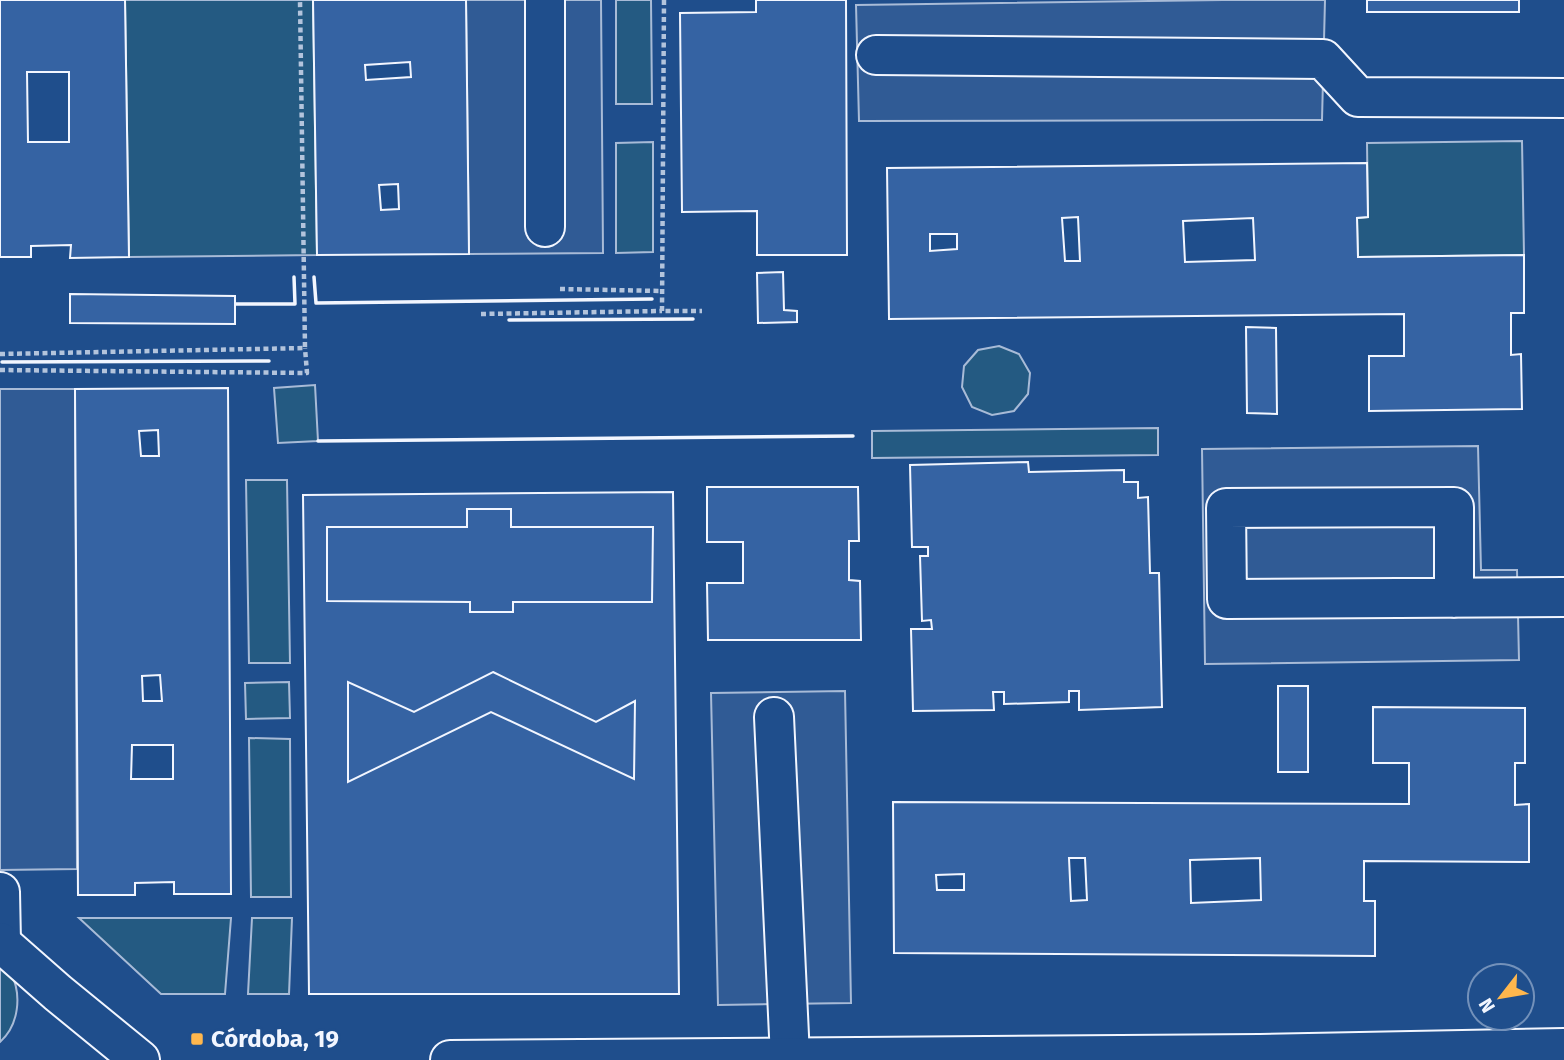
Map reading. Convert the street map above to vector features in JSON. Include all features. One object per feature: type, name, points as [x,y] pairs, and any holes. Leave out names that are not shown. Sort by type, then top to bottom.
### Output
[{"type":"street","points":[[545,0],[545,228]]},
{"type":"street","points":[[876,55],[1323,58],[1358,97],[1564,98]]},
{"type":"street","points":[[1454,597],[1454,507],[1226,508],[1227,599],[1564,597]]},
{"type":"street","points":[[774,717],[790,1057]]},
{"type":"street","points":[[0,892],[0,942],[140,1060]]},
{"type":"street","points":[[450,1060],[1260,1054],[1564,1048]]},
{"type":"path","points":[[0,370],[307,373],[300,0]]},
{"type":"path","points":[[662,311],[664,0]]},
{"type":"path","points":[[560,289],[662,291]]},
{"type":"path","points":[[481,314],[702,311]]},
{"type":"path","points":[[0,354],[305,348]]},
{"type":"shaded area","points":[[125,0],[313,0],[317,255],[129,257]]},
{"type":"shaded area","points":[[466,0],[601,0],[603,253],[469,254]]},
{"type":"shaded area","points":[[616,0],[651,0],[652,104],[616,104]]},
{"type":"shaded area","points":[[1325,0],[1322,120],[859,121],[856,5]]},
{"type":"shaded area","points":[[1522,141],[1524,255],[1358,257],[1357,218],[1368,217],[1367,143]]},
{"type":"shaded area","points":[[653,142],[653,252],[616,253],[616,143]]},
{"type":"shaded area","points":[[999,346],[1019,354],[1030,373],[1028,394],[1014,411],[992,415],[972,407],[962,387],[964,366],[978,350]]},
{"type":"shaded area","points":[[315,385],[318,441],[278,443],[274,388]]},
{"type":"shaded area","points":[[0,389],[75,389],[77,869],[0,870]]},
{"type":"shaded area","points":[[1158,428],[1158,455],[872,458],[872,431]]},
{"type":"shaded area","points":[[1478,446],[1481,570],[1517,570],[1519,660],[1205,664],[1202,449]]},
{"type":"shaded area","points":[[246,480],[287,480],[290,663],[249,663]]},
{"type":"shaded area","points":[[289,682],[290,718],[246,719],[245,683]]},
{"type":"shaded area","points":[[845,691],[851,1003],[718,1005],[711,693]]},
{"type":"shaded area","points":[[249,738],[290,739],[291,897],[251,897]]},
{"type":"shaded area","points":[[79,918],[231,918],[225,994],[161,994]]},
{"type":"shaded area","points":[[252,918],[292,918],[289,994],[248,994]]},
{"type":"shaded area","points":[[0,959],[11,973],[17,991],[17,1009],[11,1027],[0,1042]]},
{"type":"building","points":[[0,0],[125,0],[129,257],[70,258],[71,245],[31,246],[31,257],[0,257]],"holes":[[[27,72],[69,72],[69,142],[28,142]]]},
{"type":"building","points":[[313,0],[466,0],[469,254],[317,255]],"holes":[[[410,62],[411,77],[366,80],[365,65]],[[398,184],[399,209],[381,210],[379,185]]]},
{"type":"building","points":[[756,0],[846,0],[847,255],[757,255],[757,211],[682,212],[680,13],[756,12]]},
{"type":"building","points":[[1367,0],[1519,0],[1519,12],[1367,12]]},
{"type":"building","points":[[1367,163],[1368,217],[1357,218],[1358,257],[1524,255],[1524,313],[1511,313],[1511,355],[1521,354],[1522,409],[1369,411],[1369,356],[1404,356],[1404,314],[889,319],[887,168]],"holes":[[[1078,217],[1080,261],[1065,261],[1062,218]],[[1253,218],[1255,260],[1185,262],[1183,221]],[[930,234],[957,234],[957,249],[930,251]]]},
{"type":"building","points":[[783,272],[784,310],[797,311],[797,322],[758,323],[757,273]]},
{"type":"building","points":[[70,294],[235,296],[235,324],[70,323]]},
{"type":"building","points":[[1246,327],[1276,328],[1277,414],[1247,413]]},
{"type":"building","points":[[228,388],[231,894],[174,894],[174,882],[135,883],[135,895],[78,895],[75,389]],"holes":[[[158,430],[159,456],[141,456],[139,431]],[[160,675],[162,701],[143,701],[142,676]],[[132,745],[173,745],[173,779],[131,779]]]},
{"type":"building","points":[[1028,462],[1029,472],[1124,470],[1124,482],[1138,482],[1138,498],[1148,497],[1150,573],[1159,573],[1162,707],[1079,710],[1079,691],[1069,691],[1069,702],[1004,704],[1004,692],[993,692],[994,710],[913,711],[911,629],[932,629],[931,620],[922,621],[920,556],[928,556],[928,547],[912,547],[910,465]]},
{"type":"building","points":[[707,487],[858,487],[859,541],[849,541],[849,580],[860,581],[861,640],[708,640],[707,583],[743,583],[743,542],[707,542]]},
{"type":"building","points":[[673,492],[679,994],[309,994],[303,495]]},
{"type":"building","points":[[467,509],[511,509],[511,527],[653,527],[652,602],[513,602],[513,612],[470,612],[470,602],[327,601],[327,527],[467,527]]},
{"type":"building","points":[[493,672],[596,722],[635,701],[634,779],[491,712],[348,782],[348,682],[414,712]]},
{"type":"building","points":[[1278,686],[1308,686],[1308,772],[1278,772]]},
{"type":"building","points":[[1373,707],[1525,708],[1525,763],[1515,763],[1515,805],[1529,804],[1529,862],[1364,861],[1364,901],[1375,901],[1375,956],[894,953],[893,802],[1409,804],[1409,763],[1373,763]],"holes":[[[1069,858],[1085,858],[1087,900],[1071,901]],[[1260,858],[1261,900],[1191,903],[1190,860]],[[964,874],[964,890],[937,890],[936,875]]]},
{"type":"wall","points":[[236,304],[295,304],[294,277]]},
{"type":"wall","points":[[314,277],[316,303],[652,299]]},
{"type":"wall","points":[[509,320],[693,319]]},
{"type":"wall","points":[[2,362],[269,361]]},
{"type":"wall","points":[[318,441],[853,436]]},
{"type":"place","name":"Córdoba, 19","points":[[197,1039]]}]
